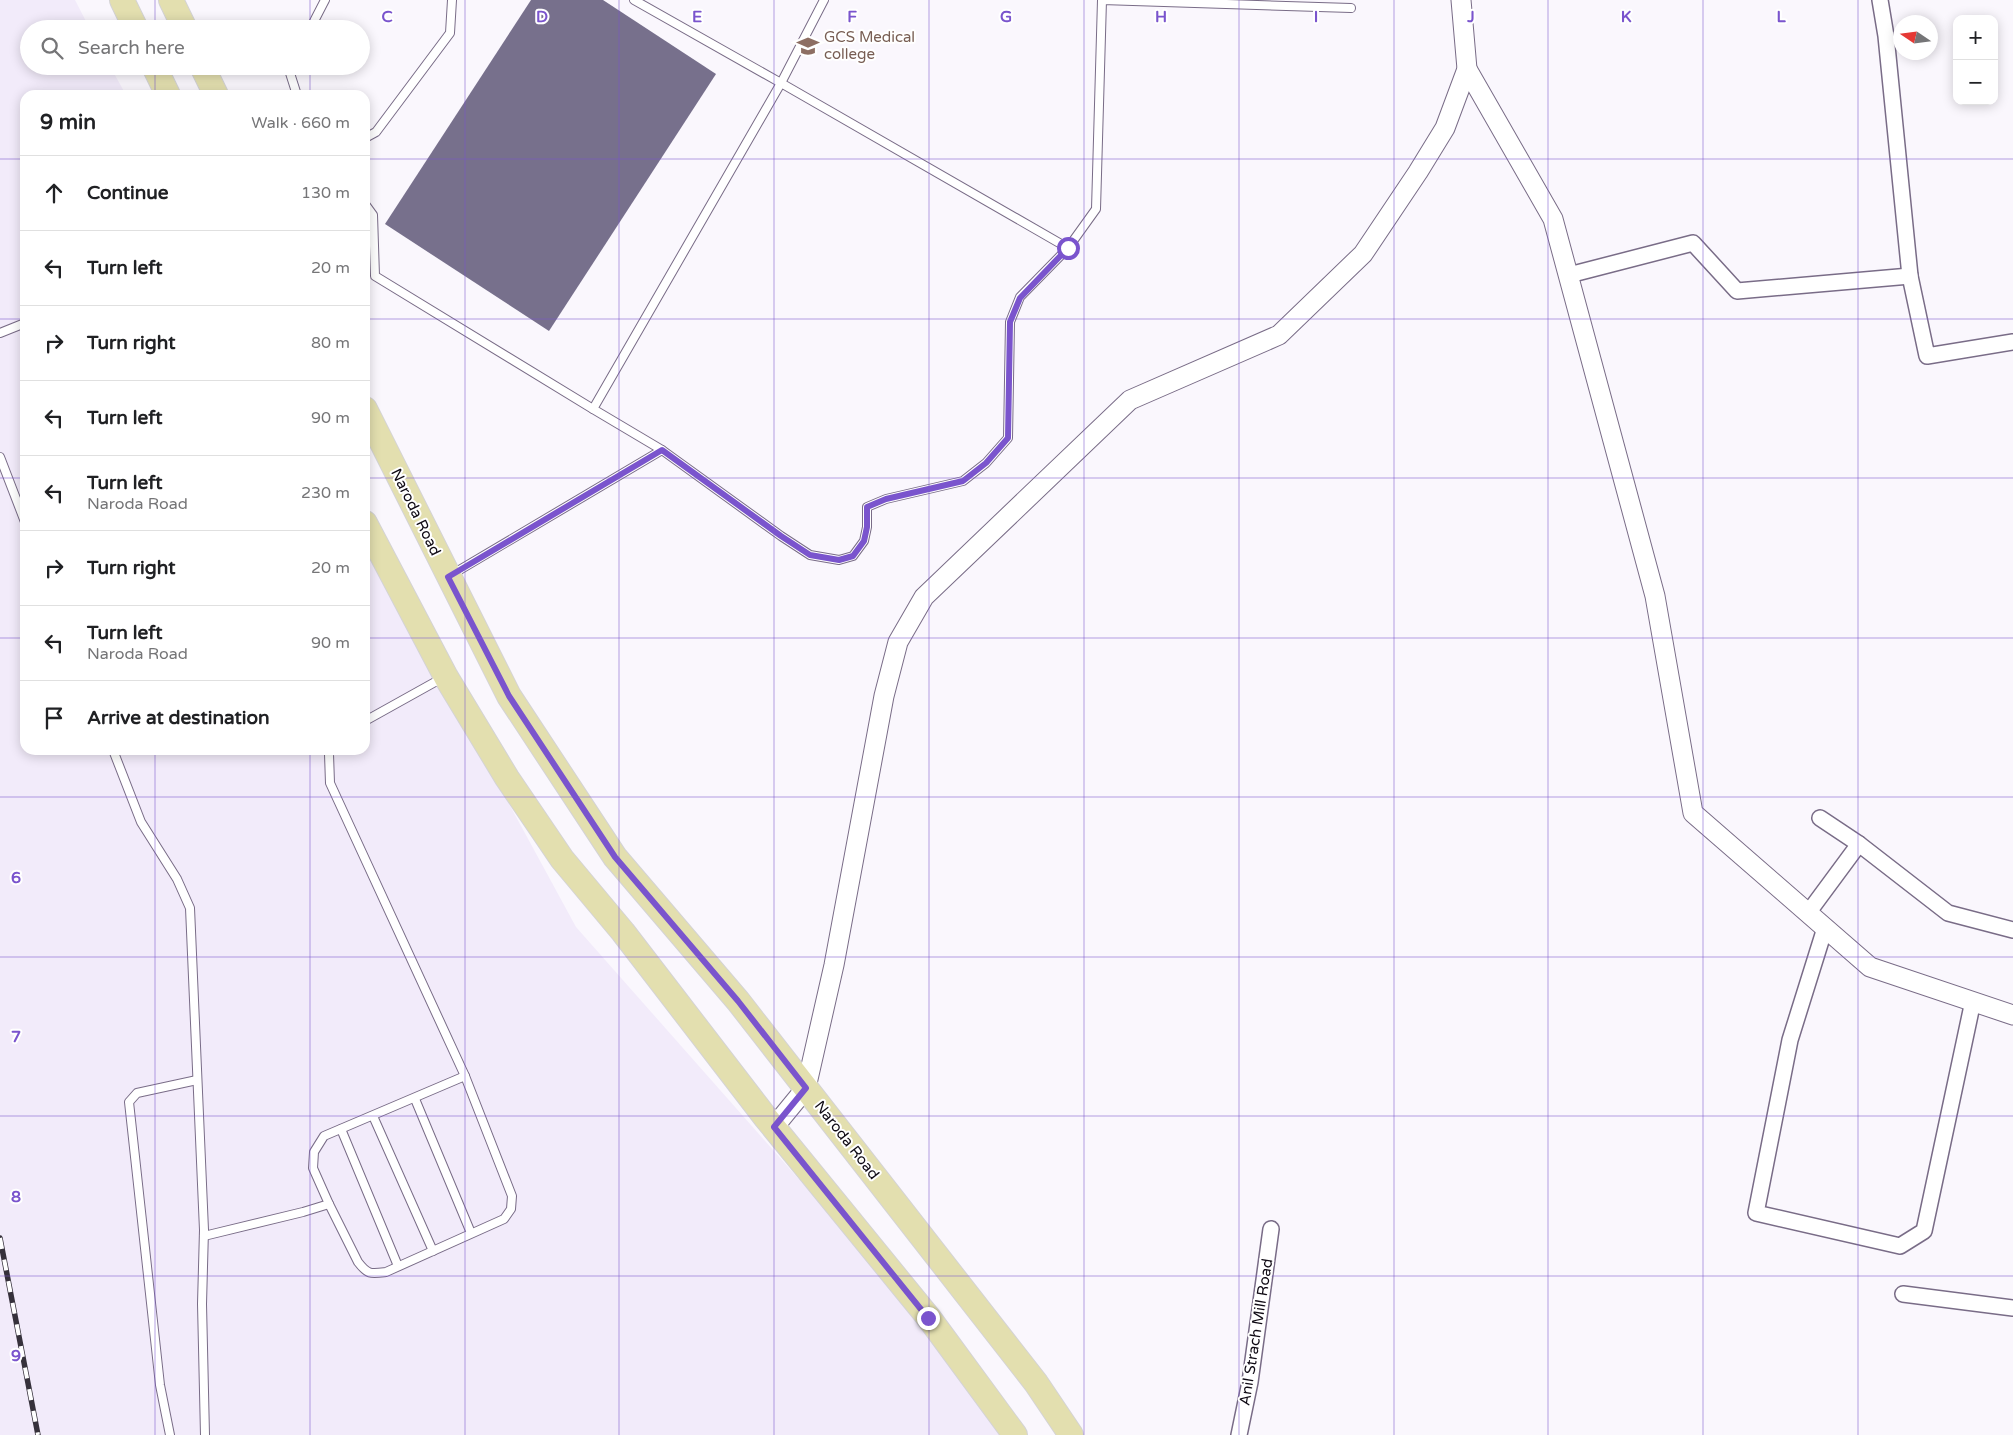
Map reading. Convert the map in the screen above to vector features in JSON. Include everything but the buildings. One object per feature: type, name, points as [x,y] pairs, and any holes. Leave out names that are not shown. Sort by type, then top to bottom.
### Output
[{"type":"main road","points":[[122,0],[132,20]]},
{"type":"main road","points":[[171,0],[181,20]]},
{"type":"main road","points":[[158,75],[166,90]]},
{"type":"main road","points":[[206,75],[214,90]]},
{"type":"main road","name":"Naroda Road","points":[[370,419],[509,696],[615,857],[738,1001],[1036,1383],[1071,1435]]},
{"type":"main road","points":[[370,539],[446,676],[507,778],[562,858],[623,932],[774,1127],[928,1318],[1015,1435]]},
{"type":"street","points":[[774,1127],[806,1088],[834,965],[884,696],[898,642],[924,597],[1130,400],[1279,335],[1363,254],[1445,128],[1466,69],[1461,0]]},
{"type":"street","points":[[1880,0],[1886,36],[1910,276],[1927,356],[2013,342]]},
{"type":"street","points":[[1466,69],[1553,219],[1655,596],[1692,813],[1870,967],[2013,1015]]},
{"type":"street","points":[[1569,275],[1693,243],[1737,291],[1910,276]]},
{"type":"street","points":[[1820,818],[1859,844],[1948,913],[2013,930]]},
{"type":"street","points":[[1808,913],[1859,844]]},
{"type":"street","points":[[1825,928],[1790,1040],[1756,1213],[1900,1246],[1924,1231],[1973,1001]]},
{"type":"street","name":"Anil Strach Mill Road","points":[[1240,1435],[1250,1382],[1271,1229]]},
{"type":"street","points":[[1902,1294],[2013,1308]]},
{"type":"lane","points":[[315,20],[325,0]]},
{"type":"lane","points":[[370,135],[376,132],[450,33],[452,0]]},
{"type":"lane","points":[[634,0],[1068,248]]},
{"type":"lane","points":[[594,409],[781,83],[824,0]]},
{"type":"lane","points":[[370,211],[373,215],[375,276],[662,450],[810,555],[839,560],[853,556],[864,541],[867,527],[867,507],[886,499],[963,481],[986,463],[1008,438],[1010,322],[1020,298],[1068,248],[1096,209],[1102,0],[1352,8]]},
{"type":"lane","points":[[291,75],[295,90]]},
{"type":"lane","points":[[0,333],[20,325]]},
{"type":"lane","points":[[448,577],[662,450]]},
{"type":"lane","points":[[0,457],[20,509]]},
{"type":"lane","points":[[370,718],[446,676]]},
{"type":"lane","points":[[115,755],[141,822],[178,879],[190,908],[204,1236],[202,1304],[205,1435]]},
{"type":"lane","points":[[329,755],[330,783],[465,1076],[512,1196],[512,1208],[504,1219],[386,1272],[372,1274],[364,1269],[348,1246],[328,1204],[313,1168],[314,1152],[324,1136],[465,1076]]},
{"type":"lane","points":[[170,1435],[160,1385],[128,1102],[138,1093],[197,1080]]},
{"type":"lane","points":[[415,1098],[471,1233]]},
{"type":"lane","points":[[373,1116],[433,1251]]},
{"type":"lane","points":[[341,1129],[398,1266]]},
{"type":"lane","points":[[204,1236],[328,1204]]},
{"type":"shaded area","points":[[0,0],[75,0],[85,20],[20,20],[20,75],[115,75],[123,90],[20,90],[20,755],[370,755],[370,548],[576,927],[1025,1435],[0,1435]]},
{"type":"railway","points":[[0,1238],[38,1435]]},
{"type":"place","name":"GCS Medical college","points":[[808,46]]},
{"type":"route","points":[[928,1318],[774,1127],[806,1088],[738,1001],[615,857],[509,696],[448,577],[662,450],[810,555],[839,560],[853,556],[864,541],[867,527],[867,507],[886,499],[963,481],[986,463],[1008,438],[1010,322],[1020,298],[1068,248]]}]
